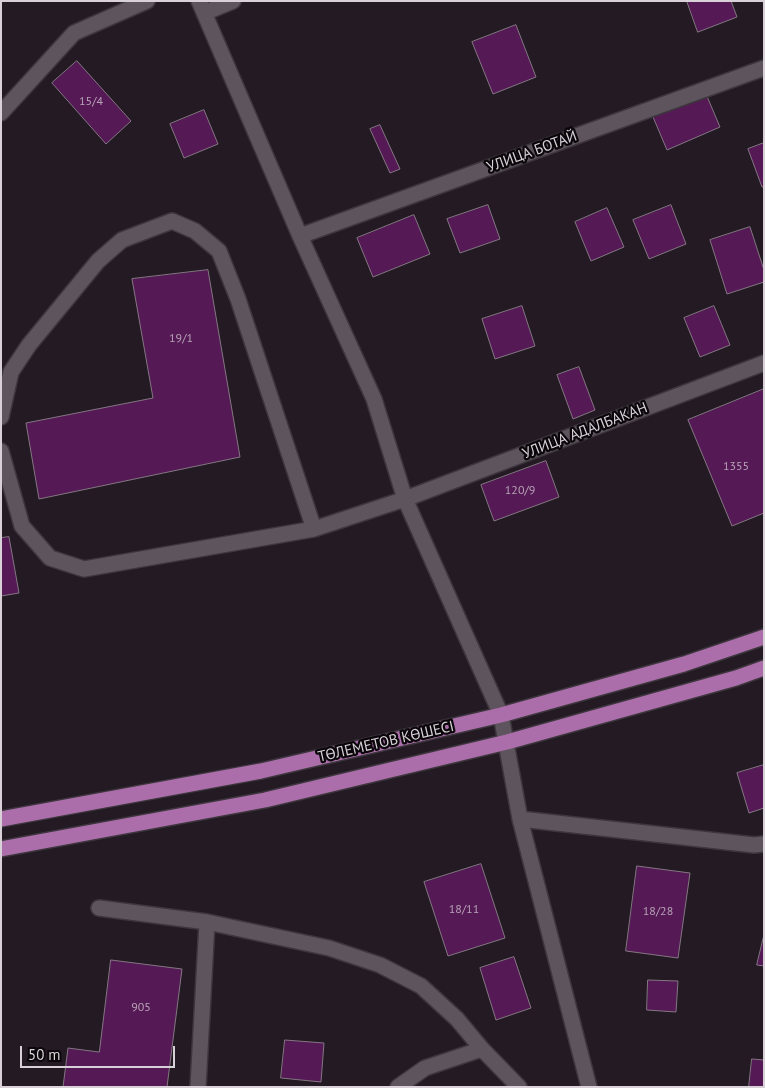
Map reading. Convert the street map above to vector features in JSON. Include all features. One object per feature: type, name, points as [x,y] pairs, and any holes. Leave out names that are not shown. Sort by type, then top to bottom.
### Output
[{"type":"main road","name":"ТӨЛЕМЕТОВ КӨШЕСІ","points":[[1,819],[261,771],[501,715],[684,664],[764,638]]},
{"type":"main road","name":"ТӨЛЕМЕТОВ КӨШЕСІ","points":[[1,849],[265,800],[506,742],[736,678],[764,668]]},
{"type":"street","points":[[1,113],[74,33],[147,1]]},
{"type":"street","points":[[233,1],[201,7],[300,236],[374,399],[406,499],[501,715],[520,819],[588,1087]]},
{"type":"street","name":"УЛИЦА БОТАЙ","points":[[300,236],[764,68]]},
{"type":"street","points":[[1,417],[11,372],[29,345],[98,261],[122,240],[172,221],[195,231],[219,251],[238,298],[314,529]]},
{"type":"street","name":"УЛИЦА АДАЛБАКАН","points":[[1,450],[22,526],[50,558],[84,568],[314,529],[406,499],[764,363]]},
{"type":"street","points":[[520,819],[754,845],[764,844]]},
{"type":"street","points":[[99,908],[207,922],[329,948],[380,965],[420,986],[457,1019],[482,1049],[519,1087]]},
{"type":"street","points":[[198,1087],[207,922]]},
{"type":"street","points":[[398,1087],[424,1068],[482,1049]]},
{"type":"building","points":[[687,1],[731,1],[737,17],[698,32]]},
{"type":"building","points":[[516,25],[536,77],[493,94],[472,42]]},
{"type":"building","points":[[77,61],[131,121],[106,144],[52,83]]},
{"type":"building","points":[[706,94],[720,127],[667,150],[653,117]]},
{"type":"building","points":[[204,110],[218,144],[184,158],[170,124]]},
{"type":"building","points":[[380,125],[400,169],[390,173],[370,129]]},
{"type":"building","points":[[764,143],[764,187],[762,187],[748,149]]},
{"type":"building","points":[[488,205],[500,239],[460,253],[447,219]]},
{"type":"building","points":[[671,205],[686,244],[649,259],[633,220]]},
{"type":"building","points":[[607,208],[624,247],[591,261],[575,222]]},
{"type":"building","points":[[414,215],[430,254],[373,277],[357,238]]},
{"type":"building","points":[[750,227],[764,270],[764,282],[727,294],[710,240]]},
{"type":"building","points":[[208,270],[240,457],[39,499],[26,423],[153,398],[132,279]]},
{"type":"building","points":[[522,306],[535,346],[495,359],[482,319]]},
{"type":"building","points":[[714,306],[730,345],[700,357],[684,318]]},
{"type":"building","points":[[579,367],[595,410],[573,419],[557,375]]},
{"type":"building","points":[[764,389],[764,513],[732,526],[688,420]]},
{"type":"building","points":[[546,461],[559,497],[494,521],[481,485]]},
{"type":"building","points":[[9,537],[19,593],[1,596],[1,538]]},
{"type":"building","points":[[764,765],[764,808],[749,813],[737,773]]},
{"type":"building","points":[[481,864],[505,938],[448,956],[424,882]]},
{"type":"building","points":[[637,866],[690,873],[678,958],[626,951]]},
{"type":"building","points":[[764,935],[764,966],[757,965]]},
{"type":"building","points":[[514,957],[531,1008],[496,1020],[480,968]]},
{"type":"building","points":[[111,960],[182,969],[167,1087],[63,1087],[68,1048],[99,1052]]},
{"type":"building","points":[[648,980],[678,981],[676,1012],[647,1010]]},
{"type":"building","points":[[285,1040],[324,1043],[321,1082],[281,1078]]},
{"type":"building","points":[[752,1059],[764,1060],[764,1087],[749,1087]]}]
